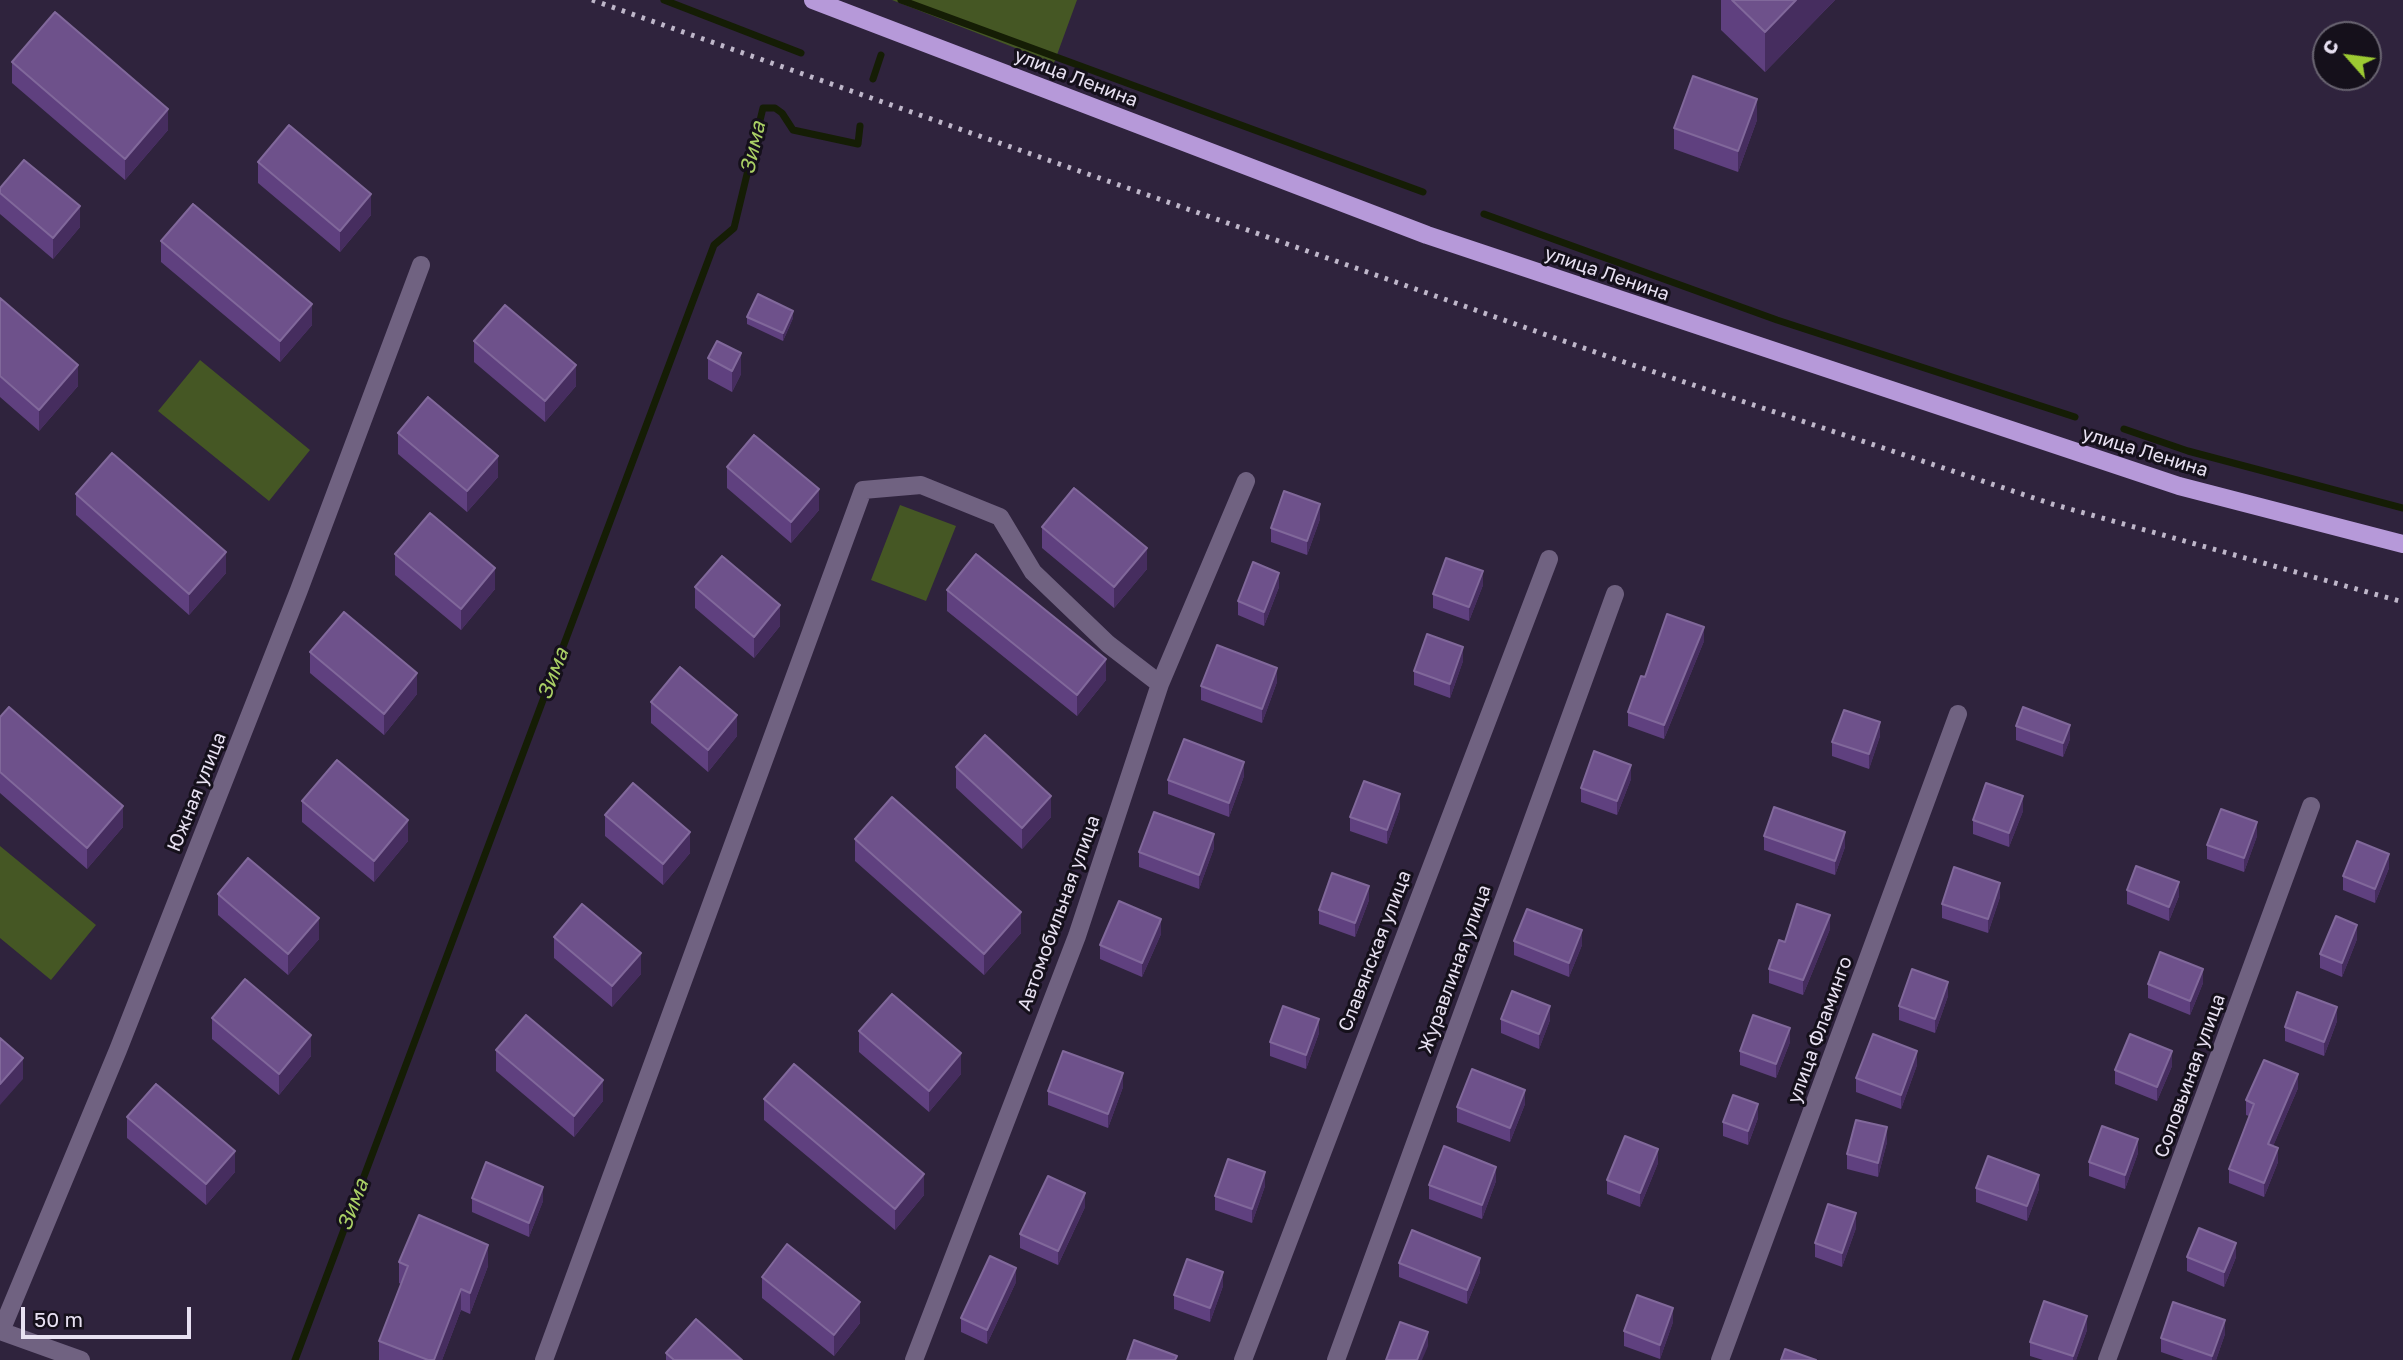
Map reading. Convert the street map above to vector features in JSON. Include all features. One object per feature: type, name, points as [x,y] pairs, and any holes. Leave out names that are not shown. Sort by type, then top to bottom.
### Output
[{"type":"main road","name":"улица Ленина","points":[[813,0],[1427,235],[2179,486],[2403,544]]},
{"type":"street","name":"Южная улица","points":[[1,1331],[118,1050],[299,590],[422,265]]},
{"type":"street","name":"Автомобильная улица","points":[[914,1360],[1077,936],[1160,684],[1246,481]]},
{"type":"street","points":[[544,1360],[863,490],[921,485],[1000,517],[1033,572],[1108,644],[1160,684]]},
{"type":"street","name":"Славянская улица","points":[[1243,1360],[1549,559]]},
{"type":"street","name":"Журавлиная улица","points":[[1336,1360],[1615,594]]},
{"type":"street","name":"улица Фламинго","points":[[1720,1360],[1958,715]]},
{"type":"street","name":"Соловьиная улица","points":[[2107,1360],[2311,806]]},
{"type":"street","points":[[1,1331],[81,1360]]},
{"type":"green space","points":[[892,0],[1077,0],[1054,63]]},
{"type":"green space","points":[[200,360],[310,450],[269,501],[158,411]]},
{"type":"green space","points":[[900,505],[956,526],[926,601],[871,580]]},
{"type":"green space","points":[[0,846],[96,925],[51,980],[0,938]]},
{"type":"building","points":[[1732,0],[1796,0],[1765,32]]},
{"type":"building","points":[[55,12],[168,109],[125,159],[12,62]]},
{"type":"building","points":[[1693,76],[1757,99],[1738,151],[1674,128]]},
{"type":"building","points":[[289,125],[371,194],[340,231],[258,162]]},
{"type":"building","points":[[24,160],[80,206],[53,238],[0,193],[0,188]]},
{"type":"building","points":[[193,204],[312,304],[280,341],[161,241]]},
{"type":"building","points":[[758,294],[793,311],[783,333],[747,317]]},
{"type":"building","points":[[0,298],[78,365],[39,410],[0,376]]},
{"type":"building","points":[[505,305],[576,365],[545,401],[474,341]]},
{"type":"building","points":[[717,341],[741,353],[732,371],[708,358]]},
{"type":"building","points":[[428,397],[498,456],[467,491],[398,433]]},
{"type":"building","points":[[754,435],[819,489],[791,522],[727,467]]},
{"type":"building","points":[[112,453],[226,552],[189,594],[76,494]]},
{"type":"building","points":[[1074,488],[1147,548],[1114,587],[1042,527]]},
{"type":"building","points":[[1284,491],[1320,504],[1307,541],[1271,528]]},
{"type":"building","points":[[430,513],[495,568],[461,609],[395,554]]},
{"type":"building","points":[[976,554],[1106,659],[1077,695],[947,590]]},
{"type":"building","points":[[722,556],[780,605],[754,637],[695,587]]},
{"type":"building","points":[[1446,558],[1483,571],[1469,607],[1433,594]]},
{"type":"building","points":[[1253,562],[1279,573],[1264,612],[1238,601]]},
{"type":"building","points":[[344,612],[417,673],[384,714],[310,652]]},
{"type":"building","points":[[1667,614],[1704,627],[1664,725],[1628,712],[1641,676],[1645,677]]},
{"type":"building","points":[[1427,634],[1463,647],[1450,684],[1414,671]]},
{"type":"building","points":[[1217,645],[1277,668],[1262,709],[1201,686]]},
{"type":"building","points":[[680,667],[737,715],[708,750],[651,702]]},
{"type":"building","points":[[9,707],[123,806],[87,848],[0,772],[0,717]]},
{"type":"building","points":[[2023,707],[2070,725],[2063,743],[2016,726]]},
{"type":"building","points":[[1844,710],[1880,722],[1869,754],[1832,742]]},
{"type":"building","points":[[985,735],[1051,796],[1022,828],[956,767]]},
{"type":"building","points":[[1184,739],[1244,762],[1229,803],[1168,780]]},
{"type":"building","points":[[1594,751],[1631,765],[1617,801],[1581,788]]},
{"type":"building","points":[[337,760],[408,820],[374,861],[302,801]]},
{"type":"building","points":[[1364,781],[1400,794],[1387,830],[1350,817]]},
{"type":"building","points":[[633,783],[690,832],[663,864],[605,815]]},
{"type":"building","points":[[1986,783],[2023,796],[2009,833],[1973,820]]},
{"type":"building","points":[[892,797],[1021,912],[984,954],[855,839]]},
{"type":"building","points":[[1774,807],[1845,832],[1835,861],[1764,836]]},
{"type":"building","points":[[2221,809],[2257,822],[2244,858],[2207,845]]},
{"type":"building","points":[[1154,812],[1214,834],[1199,875],[1139,852]]},
{"type":"building","points":[[2357,841],[2389,854],[2375,889],[2343,876]]},
{"type":"building","points":[[248,858],[319,918],[288,954],[218,894]]},
{"type":"building","points":[[2136,866],[2179,882],[2169,907],[2127,890]]},
{"type":"building","points":[[1954,867],[2000,883],[1988,919],[1942,904]]},
{"type":"building","points":[[1332,873],[1369,886],[1355,923],[1319,910]]},
{"type":"building","points":[[1119,901],[1161,919],[1142,963],[1100,945]]},
{"type":"building","points":[[582,904],[641,953],[612,986],[554,937]]},
{"type":"building","points":[[1797,904],[1830,915],[1803,980],[1769,969],[1779,940],[1785,942]]},
{"type":"building","points":[[1527,909],[1582,930],[1569,963],[1514,941]]},
{"type":"building","points":[[2336,916],[2357,925],[2342,963],[2320,954]]},
{"type":"building","points":[[2160,952],[2203,969],[2190,1001],[2148,984]]},
{"type":"building","points":[[1912,969],[1948,982],[1935,1019],[1899,1006]]},
{"type":"building","points":[[245,979],[311,1035],[279,1074],[212,1018]]},
{"type":"building","points":[[1512,991],[1550,1006],[1539,1034],[1501,1019]]},
{"type":"building","points":[[2297,992],[2337,1007],[2324,1042],[2285,1027]]},
{"type":"building","points":[[892,994],[961,1053],[929,1091],[859,1031]]},
{"type":"building","points":[[1283,1006],[1319,1019],[1306,1055],[1270,1042]]},
{"type":"building","points":[[526,1015],[603,1080],[574,1116],[496,1050]]},
{"type":"building","points":[[1753,1015],[1790,1028],[1776,1064],[1740,1051]]},
{"type":"building","points":[[1873,1034],[1917,1051],[1901,1095],[1856,1078]]},
{"type":"building","points":[[2130,1034],[2172,1051],[2157,1087],[2115,1070]]},
{"type":"building","points":[[0,1038],[23,1058],[0,1084]]},
{"type":"building","points":[[1063,1051],[1123,1073],[1108,1114],[1048,1091]]},
{"type":"building","points":[[2264,1060],[2298,1074],[2268,1144],[2278,1148],[2264,1183],[2229,1169],[2254,1104],[2246,1100]]},
{"type":"building","points":[[794,1064],[924,1174],[895,1209],[764,1099]]},
{"type":"building","points":[[1472,1069],[1525,1090],[1510,1128],[1457,1107]]},
{"type":"building","points":[[156,1084],[235,1151],[206,1184],[127,1117]]},
{"type":"building","points":[[1733,1095],[1758,1104],[1748,1131],[1723,1122]]},
{"type":"building","points":[[1856,1120],[1887,1127],[1878,1163],[1847,1154]]},
{"type":"building","points":[[2102,1126],[2138,1139],[2125,1175],[2089,1162]]},
{"type":"building","points":[[1625,1136],[1658,1149],[1640,1193],[1607,1180]]},
{"type":"building","points":[[1444,1146],[1496,1167],[1482,1205],[1429,1185]]},
{"type":"building","points":[[1988,1156],[2039,1175],[2027,1206],[1976,1188]]},
{"type":"building","points":[[1228,1159],[1265,1172],[1252,1209],[1215,1196]]},
{"type":"building","points":[[486,1162],[543,1187],[529,1223],[472,1198]]},
{"type":"building","points":[[1048,1176],[1085,1193],[1058,1251],[1020,1234]]},
{"type":"building","points":[[1828,1204],[1856,1213],[1842,1253],[1815,1243]]},
{"type":"building","points":[[419,1215],[488,1245],[470,1293],[461,1289],[434,1360],[379,1341],[408,1266],[399,1262]]},
{"type":"building","points":[[2199,1228],[2236,1243],[2224,1272],[2187,1257]]},
{"type":"building","points":[[1412,1230],[1480,1258],[1467,1290],[1399,1263]]},
{"type":"building","points":[[787,1244],[860,1302],[834,1335],[762,1277]]},
{"type":"building","points":[[990,1256],[1016,1268],[987,1330],[961,1318]]},
{"type":"building","points":[[1187,1259],[1223,1272],[1210,1308],[1174,1295]]},
{"type":"building","points":[[1637,1295],[1673,1308],[1660,1345],[1624,1331]]},
{"type":"building","points":[[2044,1301],[2087,1316],[2073,1356],[2030,1342]]},
{"type":"building","points":[[2173,1302],[2225,1320],[2212,1356],[2161,1338]]},
{"type":"building","points":[[696,1319],[742,1360],[674,1360],[666,1353]]},
{"type":"building","points":[[1400,1322],[1428,1332],[1417,1360],[1386,1360]]},
{"type":"building","points":[[1134,1340],[1177,1356],[1175,1360],[1127,1360]]},
{"type":"building","points":[[1785,1349],[1816,1360],[1781,1360]]},
{"type":"waterway","points":[[664,0],[801,53]]},
{"type":"waterway","points":[[901,0],[1423,192]]},
{"type":"waterway","name":"Зима","points":[[873,79],[881,55]]},
{"type":"waterway","name":"Зима","points":[[295,1360],[714,245],[734,228],[763,108],[775,108],[782,113],[793,130],[858,144],[860,126]]},
{"type":"waterway","points":[[1484,214],[1777,320],[2075,417]]},
{"type":"waterway","points":[[2124,429],[2188,451],[2403,508]]},
{"type":"railway","points":[[592,0],[1615,359],[2052,504],[2403,602]]}]
